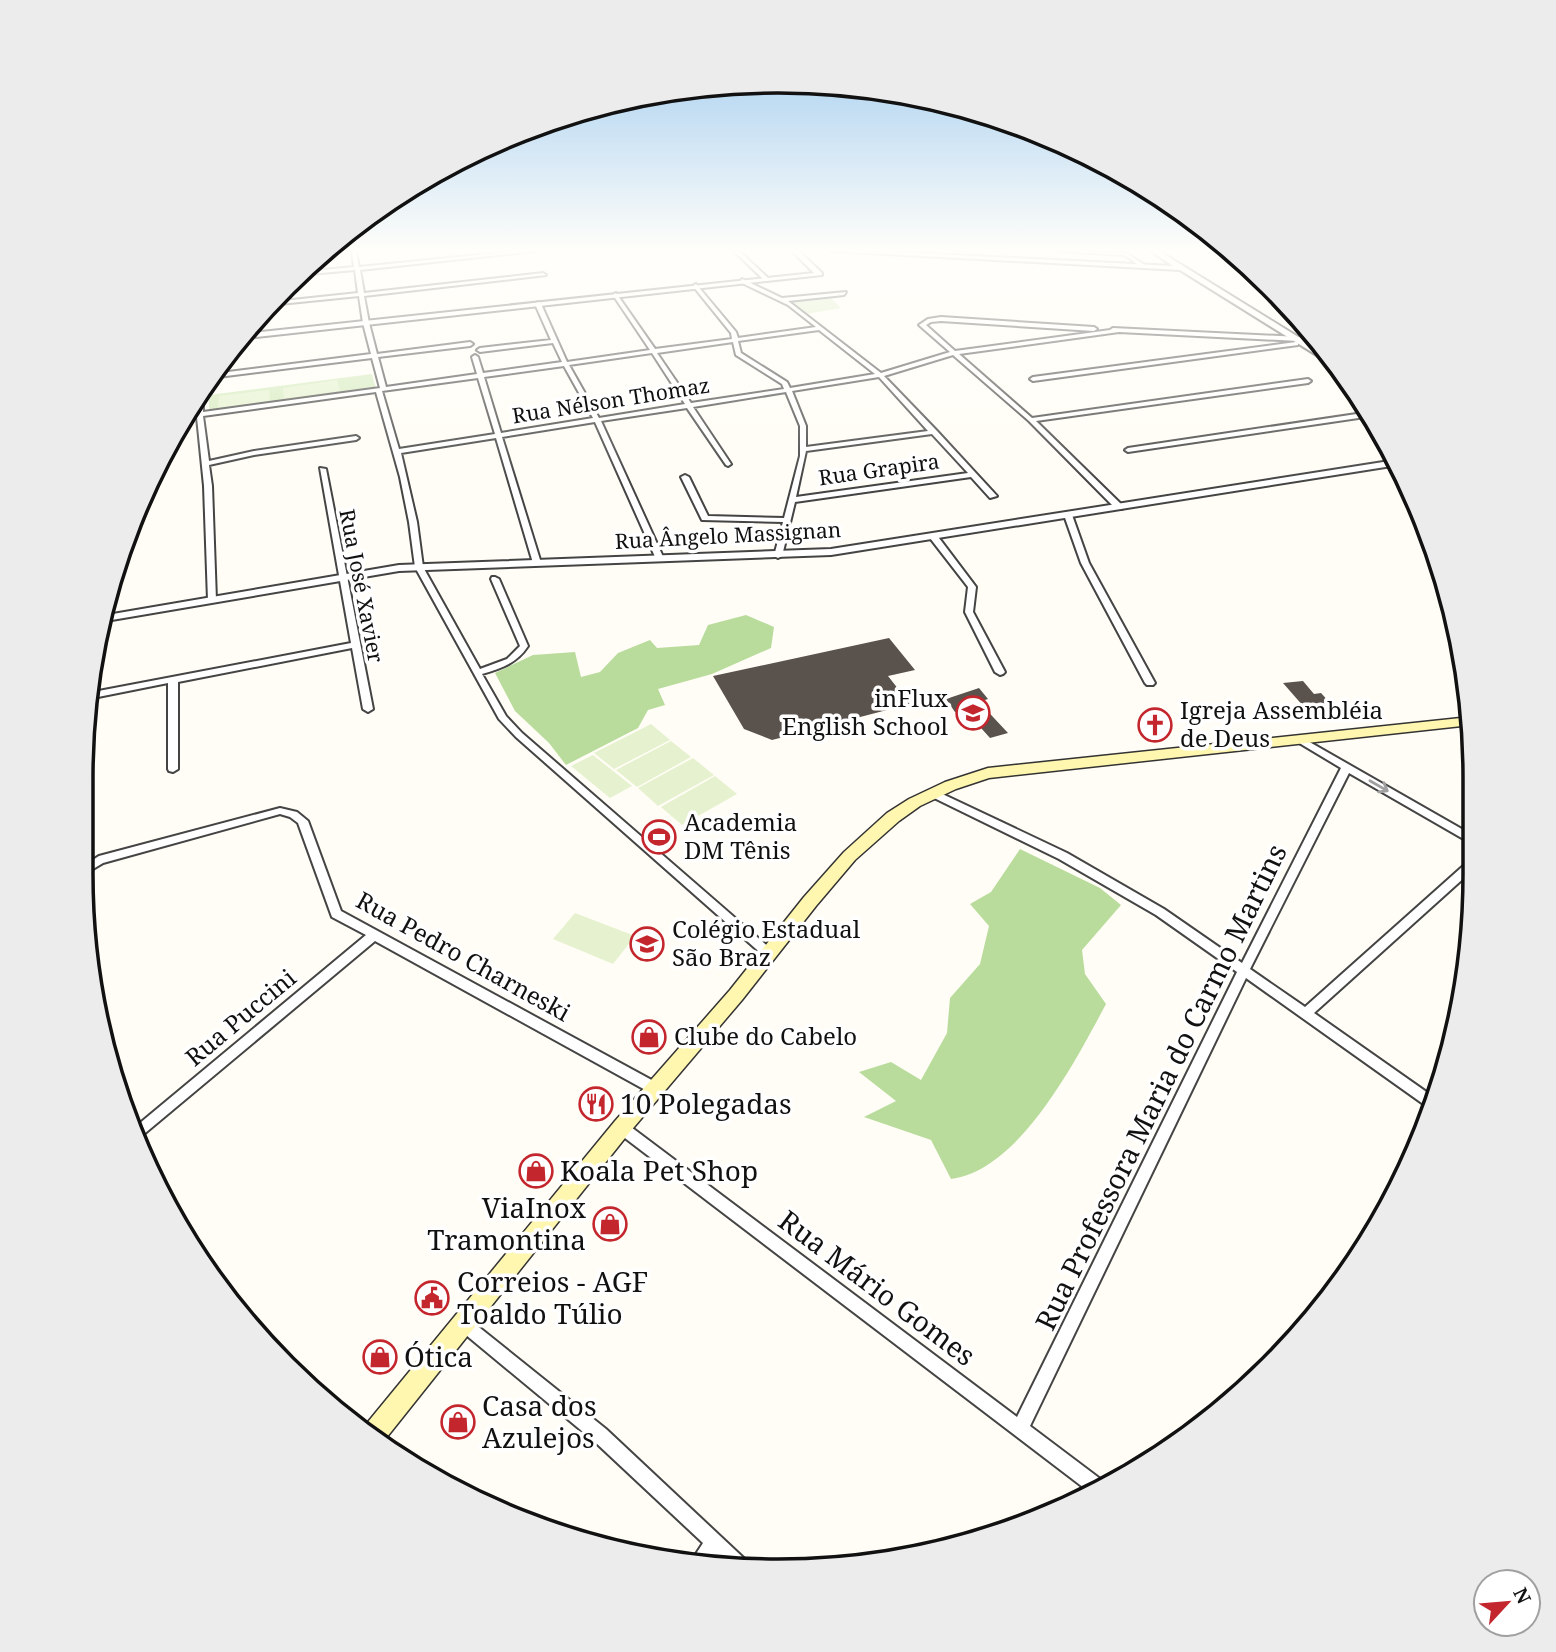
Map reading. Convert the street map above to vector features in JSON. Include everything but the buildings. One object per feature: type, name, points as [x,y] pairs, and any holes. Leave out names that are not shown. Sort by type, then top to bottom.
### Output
[{"type":"main road","points":[[377,1429],[465,1325],[654,1088],[867,840],[893,817],[932,793],[961,780],[988,773],[1461,722]]},
{"type":"street","points":[[255,335],[320,328]]},
{"type":"street","points":[[367,328],[398,451],[417,543],[419,567],[502,717],[519,735],[768,953]]},
{"type":"street","points":[[549,328],[597,420],[660,559]]},
{"type":"street","points":[[637,328],[728,464]]},
{"type":"street","points":[[730,328],[737,340],[738,354],[775,375],[790,390],[803,426],[803,449],[778,556]]},
{"type":"street","points":[[197,415],[819,328]]},
{"type":"street","points":[[820,328],[880,375],[993,496]]},
{"type":"street","points":[[925,328],[1031,420],[1119,507]]},
{"type":"street","points":[[1071,328],[1302,341]]},
{"type":"street","points":[[1281,328],[1310,346]]},
{"type":"street","name":"Rua Nélson Thomaz","points":[[398,451],[880,375],[953,353],[1118,331]]},
{"type":"street","points":[[480,350],[555,341]]},
{"type":"street","points":[[1033,379],[1302,341]]},
{"type":"street","points":[[224,374],[470,344]]},
{"type":"street","points":[[474,357],[537,563]]},
{"type":"street","points":[[1031,420],[1308,381]]},
{"type":"street","points":[[200,410],[206,464],[212,600]]},
{"type":"street","points":[[1128,450],[1359,416]]},
{"type":"street","points":[[803,449],[935,432]]},
{"type":"street","points":[[206,464],[356,438]]},
{"type":"street","name":"Rua Ângelo Massignan","points":[[112,617],[419,567],[831,552],[1387,465]]},
{"type":"street","name":"Rua José Xavier","points":[[322,470],[368,709]]},
{"type":"street","name":"Rua Grapira","points":[[792,500],[971,475]]},
{"type":"street","points":[[685,477],[705,518],[786,520]]},
{"type":"street","points":[[1068,515],[1085,563],[1150,683]]},
{"type":"street","points":[[933,536],[972,587],[969,612],[1000,672]]},
{"type":"street","points":[[478,672],[509,662],[518,656],[524,646],[495,579]]},
{"type":"street","points":[[98,694],[355,645]]},
{"type":"street","points":[[173,681],[173,769]]},
{"type":"street","points":[[1299,739],[1463,835]]},
{"type":"street","name":"Rua Professora Maria do Carmo Martins","points":[[1020,1429],[1244,970],[1347,767]]},
{"type":"street","points":[[932,793],[1063,856],[1160,912],[1425,1098]]},
{"type":"street","name":"Rua Pedro Charneski","points":[[93,864],[99,860],[280,811],[293,814],[303,821],[336,914],[654,1088]]},
{"type":"street","points":[[1306,1013],[1463,873]]},
{"type":"street","name":"Rua Puccini","points":[[142,1129],[374,934]]},
{"type":"street","name":"Rua Mário Gomes","points":[[622,1128],[1092,1483]]},
{"type":"street","points":[[465,1325],[600,1435],[731,1558]]},
{"type":"street","points":[[705,1555],[715,1543]]},
{"type":"green space","points":[[372,374],[376,389],[209,411],[209,395]]},
{"type":"green space","points":[[337,380],[340,391],[284,399],[283,388]]},
{"type":"green space","points":[[269,390],[270,401],[218,408],[219,396]]},
{"type":"green space","points":[[746,615],[774,627],[771,648],[712,674],[658,689],[665,705],[648,710],[638,728],[566,765],[549,743],[515,711],[495,673],[533,655],[575,652],[581,677],[600,672],[618,653],[650,640],[657,648],[699,645],[708,625]]},
{"type":"green space","points":[[651,724],[670,740],[614,769],[594,753]]},
{"type":"green space","points":[[671,741],[691,757],[637,787],[616,770]]},
{"type":"green space","points":[[593,755],[632,786],[610,798],[571,766]]},
{"type":"green space","points":[[693,758],[714,775],[658,806],[638,788]]},
{"type":"green space","points":[[715,776],[737,794],[682,825],[661,807]]},
{"type":"green space","points":[[1020,849],[1100,888],[1121,905],[1082,950],[1085,974],[1106,1004],[1062,1082],[1022,1134],[1000,1156],[976,1171],[951,1179],[931,1140],[864,1117],[896,1101],[859,1072],[891,1062],[921,1080],[947,1033],[950,998],[980,964],[989,926],[970,904],[991,892]]},
{"type":"green space","points":[[575,913],[635,936],[613,964],[553,939]]},
{"type":"place","name":"inFlux English School","points":[[973,713]]},
{"type":"place","name":"Igreja Assembléia de Deus","points":[[1155,725]]},
{"type":"place","name":"Academia DM Tênis","points":[[659,837]]},
{"type":"place","name":"Colégio Estadual São Braz","points":[[647,944]]},
{"type":"place","name":"Clube do Cabelo","points":[[649,1037]]},
{"type":"place","name":"10 Polegadas","points":[[596,1104]]},
{"type":"place","name":"Koala Pet Shop","points":[[536,1171]]},
{"type":"place","name":"ViaInox Tramontina","points":[[610,1224]]},
{"type":"place","name":"Correios - AGF Toaldo Túlio","points":[[432,1298]]},
{"type":"place","name":"Ótica","points":[[380,1357]]},
{"type":"place","name":"Casa dos Azulejos","points":[[458,1422]]}]
